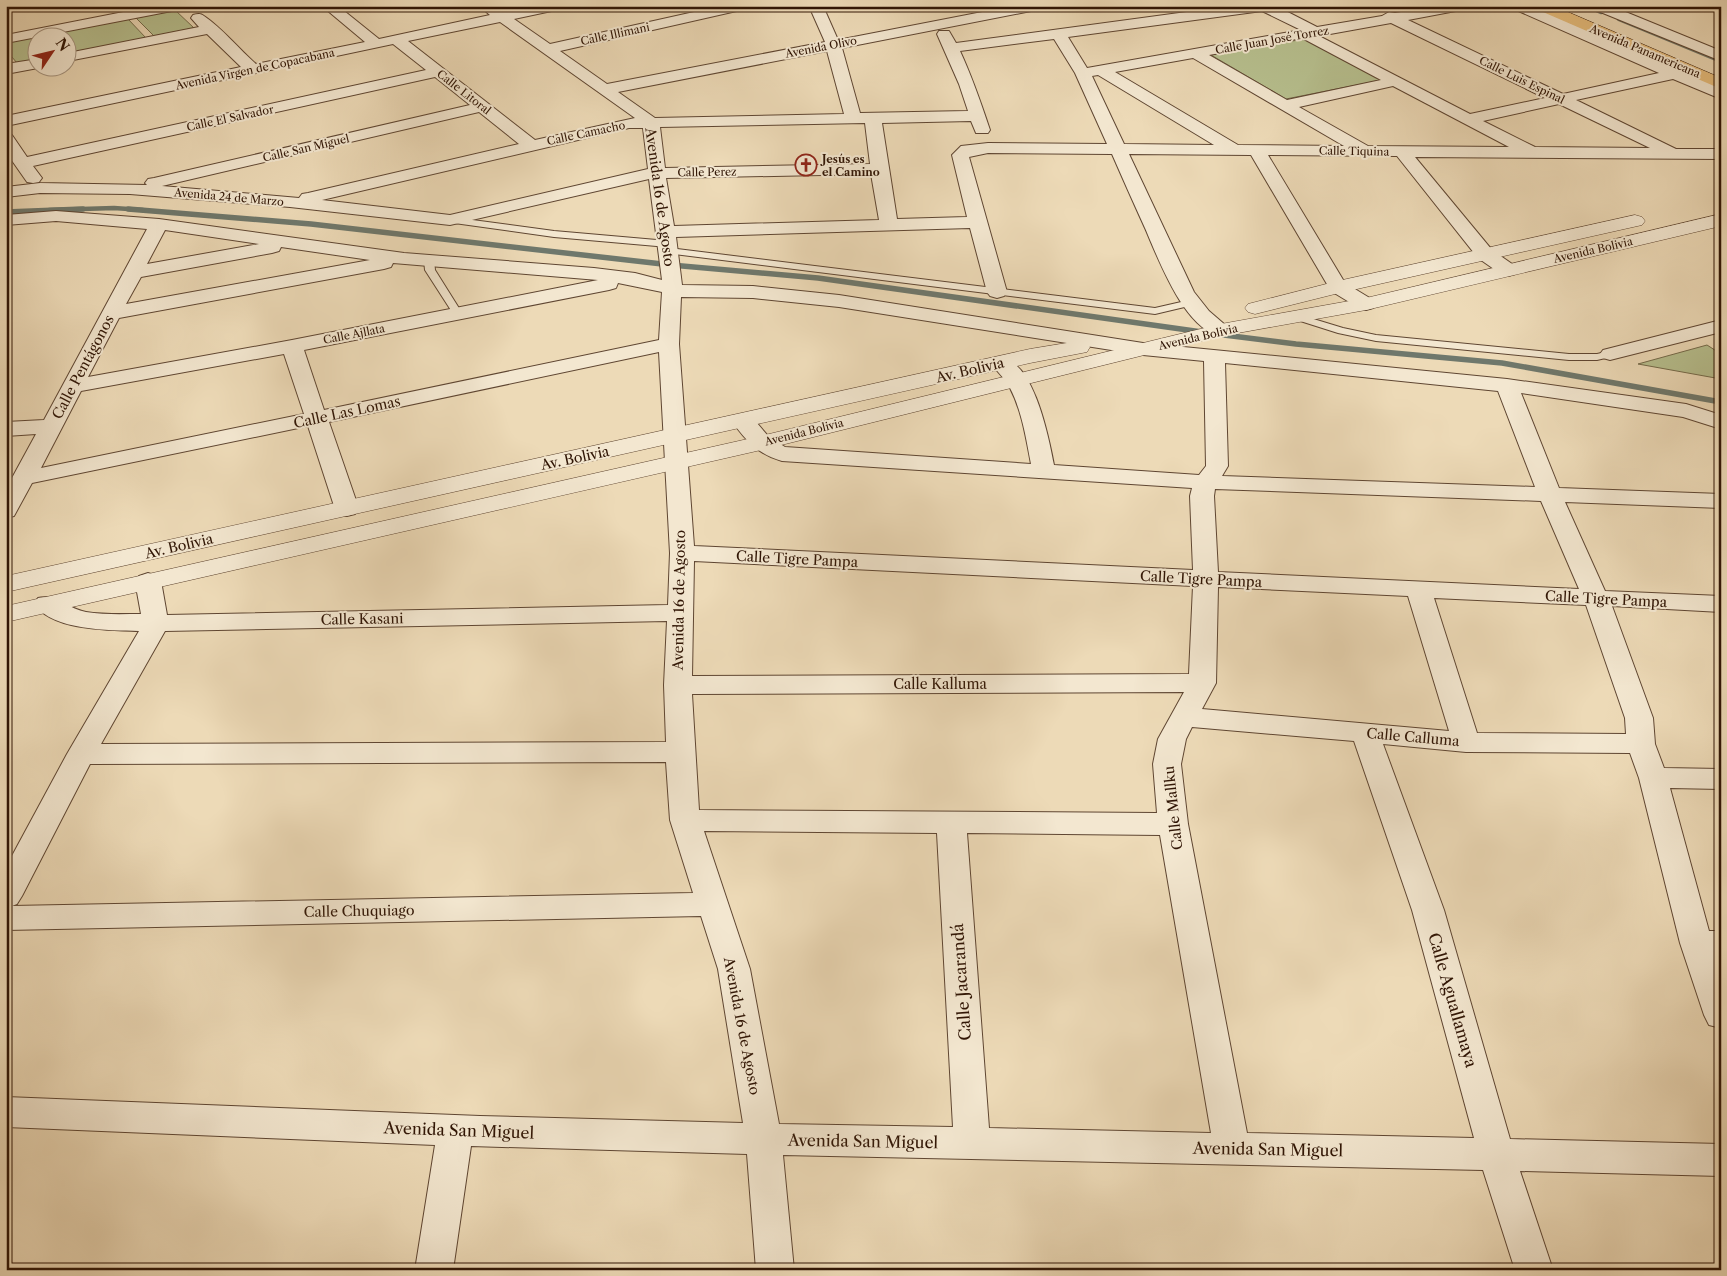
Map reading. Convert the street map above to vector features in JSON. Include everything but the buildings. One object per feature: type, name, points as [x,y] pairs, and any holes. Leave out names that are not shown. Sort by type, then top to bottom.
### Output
[{"type":"highway","name":"Avenida Panamericana","points":[[1541,6],[1721,84]]},
{"type":"highway","name":"Avenida Panamericana","points":[[1570,6],[1721,71]]},
{"type":"street","points":[[6,39],[177,6]]},
{"type":"street","points":[[184,6],[253,70]]},
{"type":"street","points":[[329,6],[377,44]]},
{"type":"street","name":"Avenida 16 de Agosto","points":[[486,6],[607,89],[651,122],[672,290],[669,344],[682,553],[678,685],[685,820],[734,969],[764,1139],[775,1270]]},
{"type":"street","name":"Avenida Virgen de Copacabana","points":[[6,121],[556,6]]},
{"type":"street","name":"Calle Illimani","points":[[548,49],[741,6]]},
{"type":"street","points":[[816,6],[833,44],[853,118]]},
{"type":"street","name":"Avenida Olivo","points":[[607,89],[1036,6]]},
{"type":"street","points":[[952,48],[1264,6],[1396,81],[1535,154]]},
{"type":"street","name":"Calle Luis Espinal","points":[[1369,6],[1674,154]]},
{"type":"street","name":"Calle Juan José Torrez","points":[[1084,73],[1461,6]]},
{"type":"street","points":[[1519,6],[1721,94]]},
{"type":"street","points":[[1598,6],[1721,57]]},
{"type":"street","points":[[938,24],[952,48],[988,148]]},
{"type":"street","points":[[78,55],[211,29]]},
{"type":"street","points":[[1059,34],[1084,73],[1200,329]]},
{"type":"street","name":"Calle Litoral","points":[[396,40],[531,145]]},
{"type":"street","points":[[1195,53],[1364,151]]},
{"type":"street","points":[[6,69],[28,65]]},
{"type":"street","points":[[1102,70],[1234,150]]},
{"type":"street","name":"Calle El Salvador","points":[[23,163],[438,72]]},
{"type":"street","points":[[1469,119],[1675,74]]},
{"type":"street","points":[[1284,105],[1396,81]]},
{"type":"street","name":"Calle San Miguel","points":[[130,189],[482,107]]},
{"type":"street","name":"Calle Camacho","points":[[290,202],[531,145],[629,124],[978,116]]},
{"type":"street","points":[[873,118],[879,169],[889,225]]},
{"type":"street","points":[[6,139],[40,188]]},
{"type":"street","name":"Calle Tiquina","points":[[978,222],[960,156],[967,150],[988,148],[1402,151],[1535,154],[1721,154]]},
{"type":"street","points":[[1256,150],[1338,287],[1366,304]]},
{"type":"street","points":[[1402,151],[1484,254],[1508,270]]},
{"type":"street","name":"Calle Perez","points":[[450,220],[657,173],[879,169]]},
{"type":"street","name":"Avenida 24 de Marzo","points":[[6,192],[40,188],[130,189],[290,202],[450,220]]},
{"type":"street","name":"Avenida Bolivia","points":[[1200,329],[1262,306],[1338,287],[1721,202]]},
{"type":"street","points":[[6,235],[12,220],[56,216],[159,224],[404,260],[429,260],[635,278],[672,290],[691,292],[753,292],[839,301],[1103,343]]},
{"type":"street","name":"Avenida Bolivia","points":[[675,449],[761,443],[1009,372],[1200,329],[1297,317],[1366,304],[1721,220]]},
{"type":"street","points":[[667,242],[889,225],[978,222],[997,292]]},
{"type":"street","name":"Calle Pentágonos","points":[[6,511],[159,224]]},
{"type":"street","points":[[134,272],[295,243]]},
{"type":"street","points":[[112,313],[404,260]]},
{"type":"street","name":"Calle Ajllata","points":[[72,386],[292,346],[635,278]]},
{"type":"street","points":[[1610,354],[1721,326]]},
{"type":"street","points":[[1143,342],[1200,329],[1507,386],[1636,402],[1686,412],[1721,422]]},
{"type":"street","name":"Calle Mallku","points":[[1200,329],[1217,466],[1205,482],[1202,496],[1206,579],[1202,683],[1172,739],[1167,764],[1173,824],[1232,1148]]},
{"type":"street","name":"Av. Bolivia","points":[[6,614],[148,581],[675,449],[743,421],[1009,372],[1103,343],[1143,342]]},
{"type":"street","name":"Calle Las Lomas","points":[[24,478],[669,344]]},
{"type":"street","points":[[292,346],[347,508]]},
{"type":"street","points":[[1009,372],[1028,402],[1044,471]]},
{"type":"street","points":[[1507,386],[1549,494],[1596,598],[1639,718],[1641,744],[1709,943],[1721,1015]]},
{"type":"street","points":[[743,421],[770,451],[782,454],[1205,482],[1721,501]]},
{"type":"street","points":[[6,429],[52,426]]},
{"type":"street","name":"Av. Bolivia","points":[[6,584],[347,508],[675,449]]},
{"type":"street","name":"Calle Tigre Pampa","points":[[682,553],[1721,604]]},
{"type":"street","points":[[6,896],[81,754],[156,623],[148,581]]},
{"type":"street","points":[[1419,590],[1466,742]]},
{"type":"street","name":"Calle Kasani","points":[[47,604],[67,617],[156,623],[681,613]]},
{"type":"street","name":"Calle Kalluma","points":[[678,685],[1202,683]]},
{"type":"street","name":"Calle Calluma","points":[[1184,717],[1466,742],[1641,744]]},
{"type":"street","name":"Calle Aguallamaya","points":[[1365,734],[1428,910],[1496,1154],[1534,1270]]},
{"type":"street","points":[[81,754],[680,752]]},
{"type":"street","points":[[1653,778],[1721,779]]},
{"type":"street","points":[[685,820],[1173,824]]},
{"type":"street","name":"Calle Jacarandá","points":[[951,822],[972,1142]]},
{"type":"street","name":"Calle Chuquiago","points":[[6,918],[712,904]]},
{"type":"street","name":"Avenida San Miguel","points":[[6,1112],[455,1130],[764,1139],[972,1142],[1721,1160]]},
{"type":"street","points":[[434,1270],[455,1130]]},
{"type":"lane","points":[[450,220],[554,234],[667,242],[997,292],[1155,312],[1200,329]]},
{"type":"lane","points":[[429,260],[430,270],[457,313]]},
{"type":"lane","points":[[1297,317],[1341,331],[1376,338],[1583,358],[1610,354]]},
{"type":"green space","points":[[175,10],[194,28],[154,36],[136,18]]},
{"type":"green space","points":[[128,19],[146,38],[78,51],[78,28]]},
{"type":"green space","points":[[28,38],[28,61],[17,63],[6,50],[6,42]]},
{"type":"green space","points":[[1304,39],[1382,80],[1286,99],[1211,55]]},
{"type":"green space","points":[[1707,345],[1721,354],[1721,379],[1638,364]]},
{"type":"waterway","points":[[1587,6],[1601,12]]},
{"type":"waterway","points":[[1619,19],[1721,61]]},
{"type":"waterway","points":[[49,210],[114,208],[143,210]]},
{"type":"waterway","points":[[6,212],[83,209]]},
{"type":"waterway","points":[[128,209],[311,224],[671,265],[818,278],[1202,332]]},
{"type":"waterway","points":[[1216,334],[1296,344],[1502,363],[1721,402]]},
{"type":"place","name":"Jesús es el Camino","points":[[806,165]]}]
